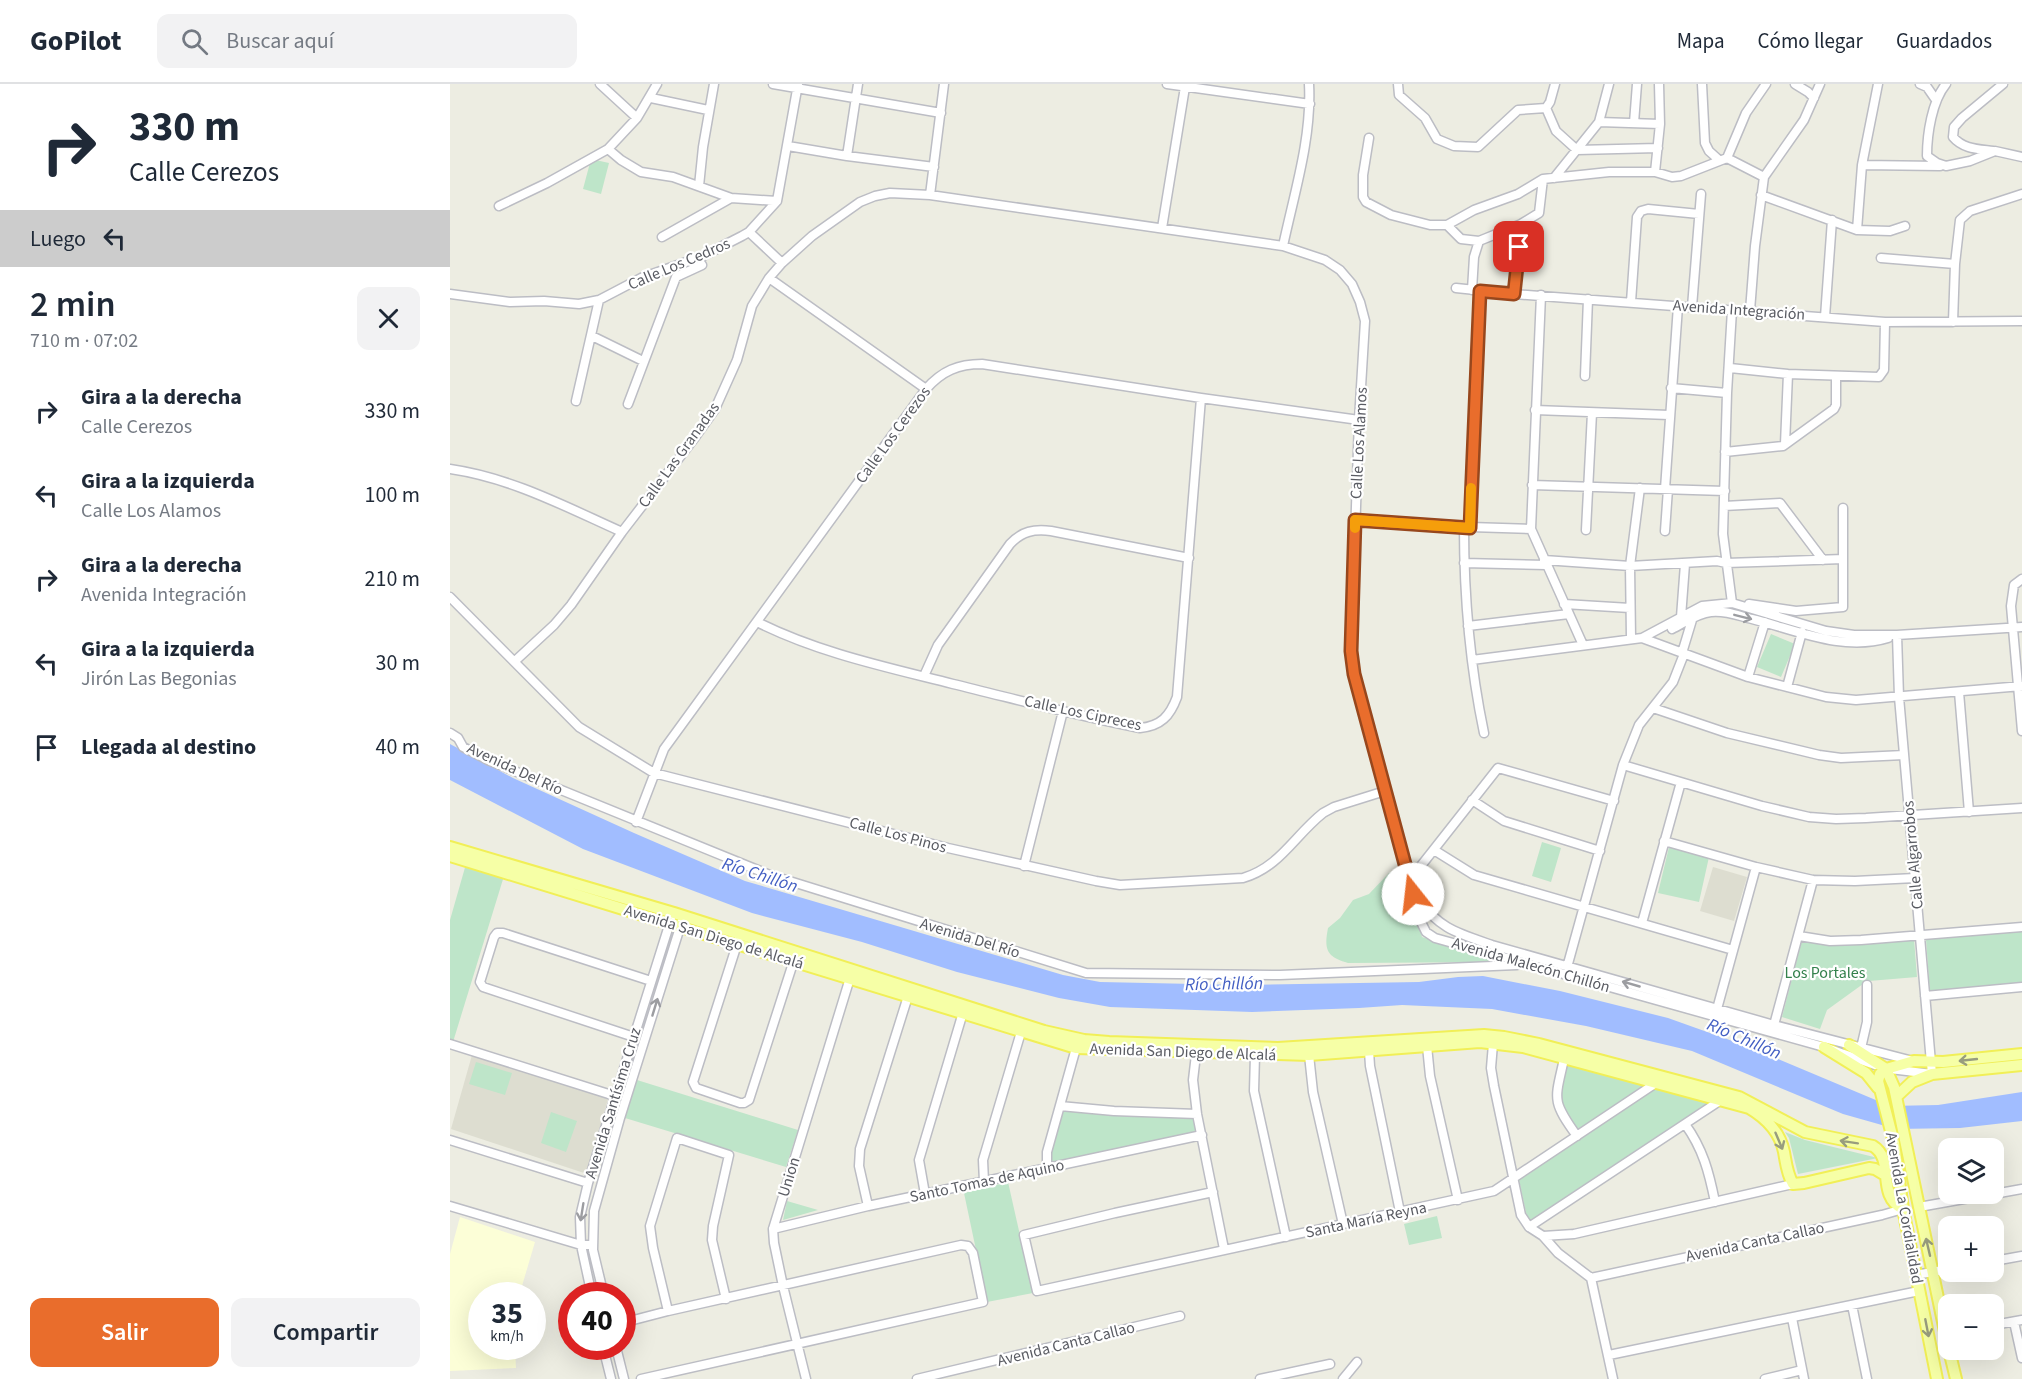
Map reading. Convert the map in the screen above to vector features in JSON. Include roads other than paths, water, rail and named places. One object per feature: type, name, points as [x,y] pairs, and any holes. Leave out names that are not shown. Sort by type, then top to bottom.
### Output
[{"type":"main road","name":"Avenida San Diego de Alcalá","points":[[450,847],[490,864]]},
{"type":"main road","name":"Avenida San Diego de Alcalá","points":[[450,856],[490,864],[677,920],[964,1010],[1084,1040],[1255,1055],[1309,1055],[1480,1042],[1523,1047],[1564,1059],[1739,1097],[1805,1132],[1873,1146],[1879,1150],[1883,1157],[1892,1201],[1903,1209]]},
{"type":"main road","name":"Avenida San Diego de Alcalá","points":[[738,939],[850,978],[909,993]]},
{"type":"main road","name":"Avenida San Diego de Alcalá","points":[[964,1010],[1021,1032],[1076,1048],[1278,1048],[1484,1035],[1539,1044],[1749,1108],[1771,1125],[1782,1143],[1788,1176],[1793,1184]]},
{"type":"main road","points":[[1849,1045],[1886,1069]]},
{"type":"main road","points":[[1824,1047],[1866,1073],[1874,1081],[1880,1094]]},
{"type":"main road","name":"Avenida Malecón Chillón","points":[[1914,1061],[1931,1062],[2022,1054]]},
{"type":"main road","points":[[1880,1094],[1878,1082],[1880,1074],[1886,1069],[1914,1061]]},
{"type":"main road","name":"Avenida Malecón Chillón","points":[[1932,1074],[2022,1065]]},
{"type":"main road","name":"Avenida La Cordialidad","points":[[1886,1069],[1896,1097],[1939,1294]]},
{"type":"main road","points":[[1896,1097],[1912,1082],[1932,1074]]},
{"type":"main road","name":"Avenida La Cordialidad","points":[[1880,1094],[1893,1142],[1903,1209],[1937,1379]]},
{"type":"main road","points":[[1793,1184],[1869,1167],[1885,1175]]},
{"type":"main road","name":"Avenida Canta Callao","points":[[1903,1209],[1919,1207]]},
{"type":"main road","name":"Avenida La Cordialidad","points":[[1952,1360],[1956,1379]]},
{"type":"street","points":[[600,84],[638,118]]},
{"type":"street","points":[[499,206],[547,183],[608,149],[638,118],[657,84]]},
{"type":"street","points":[[699,186],[708,110],[714,84]]},
{"type":"street","points":[[773,84],[798,86],[856,99],[941,112]]},
{"type":"street","points":[[847,156],[858,84]]},
{"type":"street","points":[[930,195],[944,84]]},
{"type":"street","points":[[1167,84],[1310,104]]},
{"type":"street","points":[[1283,246],[1303,150],[1310,104],[1309,84]]},
{"type":"street","points":[[1398,84],[1399,95],[1425,118],[1437,139],[1454,146],[1478,147],[1518,110],[1546,108]]},
{"type":"street","points":[[1546,108],[1555,84]]},
{"type":"street","points":[[1554,178],[1599,122],[1610,84]]},
{"type":"street","points":[[1634,123],[1638,84]]},
{"type":"street","points":[[1655,172],[1660,124],[1659,84]]},
{"type":"street","points":[[1702,84],[1705,143],[1709,151],[1764,177]]},
{"type":"street","points":[[1369,138],[1363,175],[1363,197],[1366,202],[1391,215],[1413,222],[1448,225],[1474,210],[1518,194],[1544,179],[1609,172],[1655,172],[1672,177],[1681,176],[1723,159],[1746,113],[1766,84]]},
{"type":"street","points":[[1795,84],[1814,98]]},
{"type":"street","points":[[1750,311],[1764,177],[1804,120],[1820,84]]},
{"type":"street","points":[[1857,230],[1863,165],[1878,84]]},
{"type":"street","points":[[1920,84],[1927,87],[1936,100]]},
{"type":"street","points":[[1946,84],[1936,100],[1927,138],[1927,156],[1946,166]]},
{"type":"street","points":[[2003,84],[1954,126],[1953,137],[1959,144],[1967,147],[2022,157]]},
{"type":"street","points":[[608,149],[621,160],[641,171],[673,177],[731,198],[777,201],[798,86]]},
{"type":"street","points":[[1162,228],[1185,87]]},
{"type":"street","points":[[651,98],[708,110]]},
{"type":"street","points":[[1546,108],[1556,130],[1576,150],[1658,148]]},
{"type":"street","points":[[1599,122],[1660,124]]},
{"type":"street","points":[[788,146],[934,167]]},
{"type":"street","points":[[1863,165],[1946,166],[1971,162],[1995,151]]},
{"type":"street","points":[[1448,225],[1461,239],[1479,241],[1521,224],[1540,212],[1544,179]]},
{"type":"street","name":"Calle Las Granadas","points":[[515,661],[554,625],[571,605],[622,532],[715,409],[737,360],[752,306],[769,278],[812,236],[860,202],[890,193],[930,195],[1283,246]]},
{"type":"street","points":[[1692,307],[1701,194]]},
{"type":"street","points":[[1953,322],[1955,264],[1962,216],[1970,211],[2022,194]]},
{"type":"street","points":[[1761,195],[1857,230],[1890,231],[1905,226]]},
{"type":"street","points":[[662,237],[731,198]]},
{"type":"street","name":"Calle Los Cedros","points":[[450,294],[510,302],[544,301],[579,304],[599,300],[641,278],[703,256],[749,232],[777,201]]},
{"type":"street","points":[[1631,302],[1637,217],[1641,211],[1648,209],[1699,214]]},
{"type":"street","points":[[1826,317],[1832,220]]},
{"type":"street","points":[[1514,294],[1521,224]]},
{"type":"street","points":[[749,232],[782,263]]},
{"type":"street","points":[[1479,241],[1474,257],[1476,290],[1464,564],[1468,626],[1484,734]]},
{"type":"street","name":"Calle Los Alamos","points":[[1283,246],[1325,260],[1341,270],[1352,284],[1365,321],[1351,651],[1361,705],[1413,894]]},
{"type":"street","points":[[1881,258],[1955,264]]},
{"type":"street","points":[[628,404],[676,277],[702,265]]},
{"type":"street","points":[[769,278],[926,389]]},
{"type":"street","name":"Avenida Integración","points":[[1456,288],[1885,322],[2022,321]]},
{"type":"street","points":[[1541,295],[1531,529],[1583,645]]},
{"type":"street","points":[[1585,376],[1588,299]]},
{"type":"street","points":[[576,401],[599,300]]},
{"type":"street","points":[[1665,531],[1669,415],[1678,306]]},
{"type":"street","points":[[1732,310],[1723,534],[1733,603]]},
{"type":"street","points":[[1730,368],[1788,374],[1877,377],[1882,374],[1886,352],[1885,322]]},
{"type":"street","points":[[592,336],[644,361]]},
{"type":"street","name":"Calle Los Cerezos","points":[[636,822],[664,749],[926,389],[948,370],[965,364],[982,364],[1359,420]]},
{"type":"street","points":[[1785,444],[1788,374]]},
{"type":"street","points":[[1725,452],[1783,446],[1833,409],[1836,405],[1836,376]]},
{"type":"street","points":[[1671,388],[1727,393]]},
{"type":"street","name":"Calle Los Cipreces","points":[[757,622],[798,641],[844,657],[1063,711],[1140,728],[1152,727],[1164,721],[1172,711],[1177,697],[1201,398]]},
{"type":"street","points":[[1535,410],[1669,415]]},
{"type":"street","points":[[1586,530],[1592,413]]},
{"type":"street","points":[[450,469],[506,482],[534,492],[622,532]]},
{"type":"street","points":[[1532,485],[1725,491]]},
{"type":"street","points":[[1631,638],[1630,566],[1640,488]]},
{"type":"street","points":[[1724,506],[1780,503],[1823,560]]},
{"type":"street","points":[[1646,639],[1681,617],[1706,605],[1733,603],[1796,611],[1842,608],[1844,605],[1842,508]]},
{"type":"street","points":[[1355,520],[1531,529]]},
{"type":"street","points":[[924,676],[938,645],[1010,544],[1018,536],[1028,531],[1051,531],[1189,558]]},
{"type":"street","points":[[1464,564],[1545,562],[1630,566],[1717,561],[1726,563],[1843,559]]},
{"type":"street","points":[[1681,617],[1685,564]]},
{"type":"street","points":[[2022,579],[2014,585],[2011,606],[2017,627],[2022,731]]},
{"type":"street","name":"Calle Los Pinos","points":[[450,597],[579,727],[654,773],[1024,866],[1120,885],[1243,878],[1268,867],[1311,822],[1323,813],[1334,807],[1385,791]]},
{"type":"street","points":[[1733,603],[1826,631],[1854,635],[1897,635],[2017,627]]},
{"type":"street","points":[[1564,604],[1630,608]]},
{"type":"street","points":[[1646,639],[1706,613],[1718,612],[1765,622],[1829,641],[1858,644],[1897,635]]},
{"type":"street","points":[[1468,626],[1569,614]]},
{"type":"street","points":[[1567,970],[1623,765],[1639,725],[1672,682],[1683,654],[1692,620]]},
{"type":"street","points":[[1748,676],[1765,622]]},
{"type":"street","points":[[1786,687],[1802,632]]},
{"type":"street","name":"Calle Algarrobos","points":[[1897,635],[1899,697],[1932,1074]]},
{"type":"street","points":[[1472,660],[1631,638],[1646,639],[1748,676],[1826,697],[1856,700],[2020,686]]},
{"type":"street","points":[[1959,692],[1969,812]]},
{"type":"street","points":[[1653,708],[1727,733],[1819,755],[1841,758],[1904,755]]},
{"type":"street","points":[[1024,866],[1063,711]]},
{"type":"street","name":"Avenida Del Río","points":[[450,733],[458,738],[463,747],[490,761],[770,875],[1086,973],[1280,975],[1527,964]]},
{"type":"street","points":[[1623,765],[1809,817],[1836,819],[1910,816],[2022,808]]},
{"type":"street","points":[[1409,881],[1498,768],[1614,801]]},
{"type":"street","points":[[1642,923],[1681,782]]},
{"type":"street","points":[[1472,800],[1504,821],[1600,851]]},
{"type":"street","points":[[1664,841],[1756,867],[1813,880],[1855,881],[1916,878]]},
{"type":"street","points":[[1434,850],[1474,875],[1733,950]]},
{"type":"street","points":[[1717,1009],[1756,867]]},
{"type":"street","points":[[1774,1025],[1813,880]]},
{"type":"street","name":"Avenida Malecón Chillón","points":[[1413,894],[1420,920],[1426,932],[1435,938],[1527,964],[1567,970],[1914,1061]]},
{"type":"street","name":"Avenida Malecón Chillón","points":[[1413,894],[1441,925],[1461,934],[1567,970],[1824,1047],[1886,1069],[1932,1074]]},
{"type":"street","name":"Avenida Santísima Cruz","points":[[589,1282],[581,1245],[580,1217],[588,1183],[651,981],[677,920]]},
{"type":"street","name":"Avenida Santísima Cruz","points":[[601,1282],[593,1245],[594,1211],[677,920]]},
{"type":"street","points":[[1799,936],[1855,940],[2022,927]]},
{"type":"street","points":[[634,1037],[483,987],[480,982],[497,933],[651,981]]},
{"type":"street","points":[[738,939],[693,1082],[696,1088],[740,1103],[749,1100],[794,960]]},
{"type":"street","name":"Union","points":[[806,1379],[783,1286],[773,1229],[850,978]]},
{"type":"street","points":[[1861,1048],[1867,1022],[1867,985]]},
{"type":"street","points":[[1925,996],[2022,987]]},
{"type":"street","points":[[868,1206],[859,1166],[860,1149],[909,993]]},
{"type":"street","points":[[925,1194],[919,1160],[964,1010]]},
{"type":"street","points":[[984,1182],[983,1160],[1021,1032]]},
{"type":"street","points":[[450,1044],[615,1096]]},
{"type":"street","points":[[1493,1044],[1491,1068],[1521,1215],[1529,1227],[1543,1236],[1558,1253],[1591,1278],[1614,1379]]},
{"type":"street","points":[[1427,1046],[1430,1076],[1458,1200]]},
{"type":"street","points":[[1047,1168],[1047,1152],[1076,1048]]},
{"type":"street","points":[[1197,1049],[1193,1080],[1197,1114],[1224,1249]]},
{"type":"street","points":[[1369,1051],[1370,1066],[1400,1212]]},
{"type":"street","points":[[1255,1055],[1254,1091],[1286,1237]]},
{"type":"street","points":[[1309,1055],[1313,1092],[1343,1224]]},
{"type":"street","points":[[1564,1059],[1556,1094],[1557,1102],[1563,1116],[1577,1136]]},
{"type":"street","name":"Santa María Reyna","points":[[1213,1192],[1024,1235],[1037,1291],[1494,1191],[1660,1080]]},
{"type":"street","points":[[1529,1227],[1721,1100]]},
{"type":"street","points":[[1060,1106],[1114,1111],[1197,1114]]},
{"type":"street","points":[[1685,1124],[1698,1141],[1704,1155],[1715,1202]]},
{"type":"street","name":"Santo Tomas de Aquino","points":[[773,1229],[868,1206],[1202,1135]]},
{"type":"street","points":[[668,1311],[652,1248],[650,1226],[675,1140],[681,1138],[729,1155],[730,1158],[713,1226],[712,1240],[726,1299]]},
{"type":"street","points":[[450,1140],[588,1183]]},
{"type":"street","points":[[1543,1236],[1574,1234],[1793,1184]]},
{"type":"street","points":[[2004,1192],[2022,1189]]},
{"type":"street","points":[[1919,1207],[1938,1204]]},
{"type":"street","points":[[450,1206],[581,1245],[593,1245]]},
{"type":"street","name":"Avenida Canta Callao","points":[[1591,1278],[1903,1209]]},
{"type":"street","points":[[636,1319],[960,1245],[970,1248],[973,1253],[983,1302],[641,1379]]},
{"type":"street","points":[[2004,1259],[2022,1256]]},
{"type":"street","points":[[1916,1275],[1938,1270]]},
{"type":"street","points":[[1609,1355],[1919,1291]]},
{"type":"street","points":[[1852,1305],[1867,1379]]},
{"type":"street","name":"Avenida Canta Callao","points":[[916,1379],[1180,1316]]},
{"type":"street","points":[[1765,1379],[1803,1375],[1792,1318]]},
{"type":"street","points":[[2018,1321],[2022,1358]]},
{"type":"street","points":[[606,1360],[610,1379]]},
{"type":"street","points":[[619,1360],[624,1379]]},
{"type":"street","points":[[1343,1379],[1357,1362]]},
{"type":"street","points":[[1260,1379],[1330,1364]]},
{"type":"water","points":[[450,744],[513,778],[745,881],[1063,975],[1100,982],[1243,985],[1419,982],[1483,976],[1560,991],[1668,1018],[1752,1048],[1890,1106],[1938,1105],[2022,1092],[2022,1121],[1960,1128],[1896,1129],[1843,1114],[1692,1051],[1586,1026],[1492,1009],[1402,1005],[1252,1012],[1110,1007],[1059,998],[957,972],[862,942],[752,913],[583,849],[450,780]]},
{"type":"water label","name":"Río Chillón","points":[[760,875]]},
{"type":"water label","name":"Río Chillón","points":[[1224,984]]},
{"type":"water label","name":"Río Chillón","points":[[1744,1039]]},
{"type":"park label","name":"Los Portales","points":[[1825,973]]}]
